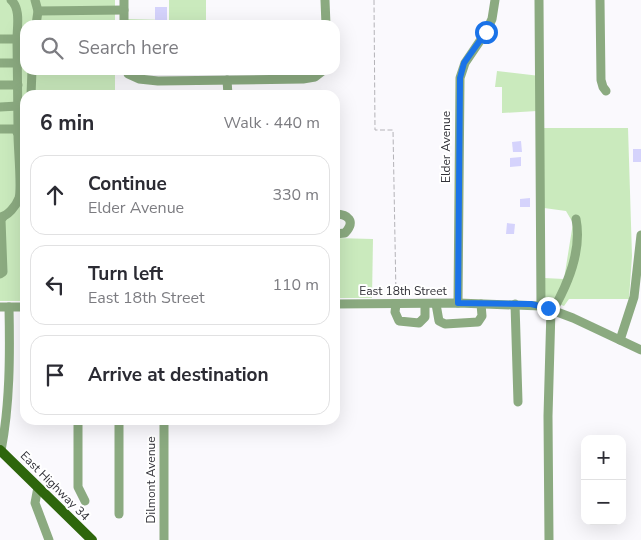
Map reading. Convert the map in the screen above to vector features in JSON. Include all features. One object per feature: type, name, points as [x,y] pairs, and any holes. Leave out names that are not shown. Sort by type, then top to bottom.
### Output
[{"type":"main road","name":"East Highway 34","points":[[0,450],[92,540]]},
{"type":"street","points":[[11,0],[15,3],[18,13],[18,127],[20,128]]},
{"type":"street","points":[[35,0],[38,11],[37,20]]},
{"type":"street","points":[[124,0],[124,20]]},
{"type":"street","points":[[325,0],[326,20]]},
{"type":"street","name":"Elder Avenue","points":[[458,303],[460,78],[464,63],[486,32],[492,19],[495,0]]},
{"type":"street","points":[[539,0],[541,306]]},
{"type":"street","points":[[600,0],[601,80],[606,91]]},
{"type":"street","points":[[38,11],[124,10]]},
{"type":"street","points":[[0,39],[17,39]]},
{"type":"street","points":[[0,64],[17,63]]},
{"type":"street","points":[[31,90],[32,75]]},
{"type":"street","points":[[130,75],[139,79],[158,81],[227,80],[288,75],[315,77],[318,75]]},
{"type":"street","points":[[227,80],[228,90]]},
{"type":"street","points":[[0,85],[18,84]]},
{"type":"street","points":[[0,107],[18,106]]},
{"type":"street","points":[[0,130],[20,129]]},
{"type":"street","points":[[0,274],[2,272],[1,220],[14,207],[20,197],[18,135],[20,131]]},
{"type":"street","points":[[340,214],[346,215],[350,223],[346,233],[340,234]]},
{"type":"street","points":[[549,540],[548,416],[552,309],[564,290],[572,269],[578,230],[576,219]]},
{"type":"street","points":[[620,340],[634,297],[641,235]]},
{"type":"street","name":"East 18th Street","points":[[340,304],[458,303],[541,306],[552,309],[641,350]]},
{"type":"street","points":[[396,304],[395,312],[399,321],[419,323],[425,316],[425,304]]},
{"type":"street","points":[[436,304],[439,321],[445,324],[478,322],[482,316],[481,304]]},
{"type":"street","points":[[515,304],[518,402]]},
{"type":"street","points":[[0,450],[5,428],[10,344],[4,307],[20,307]]},
{"type":"street","points":[[78,425],[78,487],[85,500]]},
{"type":"street","points":[[119,514],[120,425]]},
{"type":"street","name":"Dilmont Avenue","points":[[164,425],[164,540]]},
{"type":"street","points":[[38,487],[35,504],[49,540]]},
{"type":"path","points":[[374,0],[375,130],[392,130],[396,304]]},
{"type":"green space","points":[[0,0],[115,0],[115,20],[20,20],[20,75],[115,75],[115,90],[20,90],[20,301],[0,301]]},
{"type":"green space","points":[[169,0],[206,0],[206,20],[169,20]]},
{"type":"green space","points":[[127,19],[169,20],[127,20]]},
{"type":"green space","points":[[497,71],[540,76],[537,111],[502,113],[502,87],[495,87]]},
{"type":"green space","points":[[544,128],[628,128],[632,256],[629,299],[569,299],[564,306],[543,298],[544,278],[564,279],[573,223],[566,211],[544,208]]},
{"type":"green space","points":[[340,238],[373,239],[372,298],[340,298]]},
{"type":"building","points":[[155,7],[167,7],[167,20],[155,20]]},
{"type":"building","points":[[521,141],[522,152],[513,152],[512,142]]},
{"type":"building","points":[[633,149],[641,149],[641,162],[633,162]]},
{"type":"building","points":[[521,157],[521,166],[510,167],[510,158]]},
{"type":"building","points":[[530,198],[530,207],[520,207],[520,199]]},
{"type":"building","points":[[507,223],[515,224],[514,234],[506,234]]},
{"type":"route","points":[[486,32],[464,63],[460,78],[458,303],[531,304],[548,308]]}]
